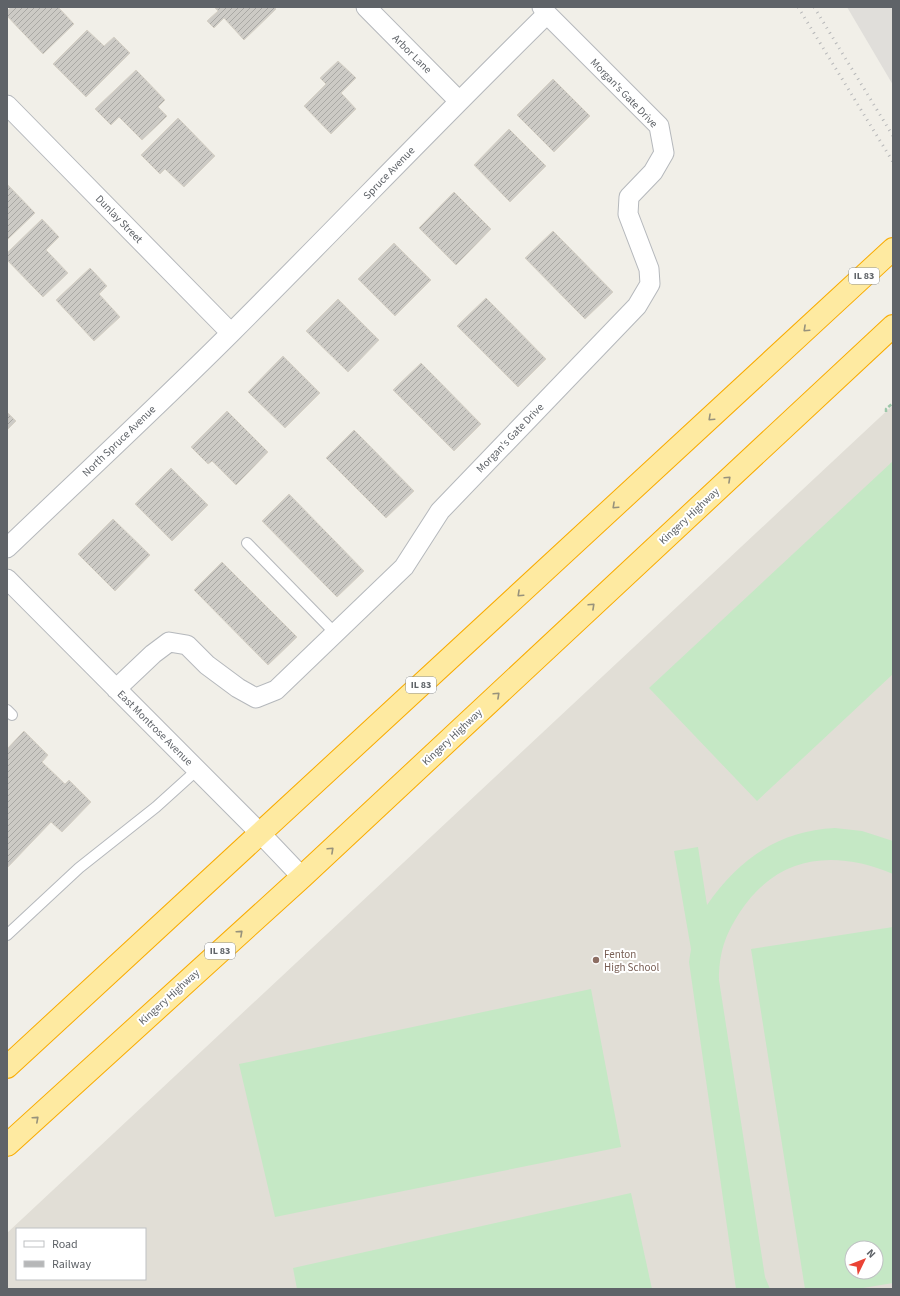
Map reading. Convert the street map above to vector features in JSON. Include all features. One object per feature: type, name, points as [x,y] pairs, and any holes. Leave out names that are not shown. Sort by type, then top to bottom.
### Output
[{"type":"highway","name":"IL 83","points":[[7,1067],[893,249]]},
{"type":"highway","name":"Kingery Highway","points":[[7,1145],[302,877],[893,326]]},
{"type":"street","name":"Arbor Lane","points":[[366,7],[459,101]]},
{"type":"street","name":"Spruce Avenue","points":[[231,333],[393,170],[545,11]]},
{"type":"street","name":"Morgan's Gate Drive","points":[[116,689],[153,654],[169,642],[187,645],[208,666],[238,688],[256,698],[276,690],[404,567],[440,511],[637,306],[650,284],[649,269],[628,214],[628,197],[653,172],[664,153],[659,126],[545,11]]},
{"type":"street","name":"Dunlay Street","points":[[7,105],[231,333]]},
{"type":"street","name":"North Spruce Avenue","points":[[7,548],[231,333]]},
{"type":"street","name":"East Montrose Avenue","points":[[7,579],[302,877]]},
{"type":"lane","points":[[247,543],[335,633]]},
{"type":"lane","points":[[7,935],[79,868],[156,807],[197,770]]},
{"type":"path","points":[[886,412],[886,409],[893,403]]},
{"type":"shaded area","points":[[847,7],[893,7],[893,85]]},
{"type":"shaded area","name":"Fenton High School","points":[[893,405],[893,1289],[7,1289],[7,1233]]},
{"type":"green space","points":[[893,461],[893,674],[757,801],[649,688]]},
{"type":"green space","points":[[835,828],[862,831],[893,841],[893,874],[871,866],[849,861],[828,860],[808,862],[789,868],[771,878],[755,893],[740,912],[730,929],[724,944],[720,961],[719,980],[765,1277],[770,1289],[736,1289],[689,962],[691,949],[674,851],[698,847],[707,905],[732,874],[762,850],[795,835],[814,830]]},
{"type":"green space","points":[[893,927],[893,1283],[857,1289],[805,1289],[751,949]]},
{"type":"green space","points":[[591,989],[621,1147],[275,1217],[239,1064]]},
{"type":"green space","points":[[631,1193],[652,1289],[297,1289],[293,1268]]},
{"type":"building","points":[[11,7],[58,7],[74,24],[43,54],[7,16],[7,11]]},
{"type":"building","points":[[214,7],[274,7],[276,9],[244,40],[224,18],[214,28],[207,21],[218,11]]},
{"type":"building","points":[[87,30],[104,46],[114,37],[130,53],[86,97],[53,64]]},
{"type":"building","points":[[338,61],[356,78],[341,93],[356,109],[331,134],[304,106],[326,84],[320,78]]},
{"type":"building","points":[[136,70],[165,100],[158,107],[167,116],[142,140],[119,117],[111,125],[95,109]]},
{"type":"building","points":[[553,79],[590,116],[554,152],[517,115]]},
{"type":"building","points":[[178,118],[215,156],[184,187],[165,169],[160,174],[141,155]]},
{"type":"building","points":[[509,129],[546,166],[510,202],[474,165]]},
{"type":"building","points":[[7,184],[35,213],[7,240]]},
{"type":"building","points":[[454,192],[491,229],[456,265],[419,228]]},
{"type":"building","points":[[42,219],[59,237],[46,250],[68,273],[43,297],[7,260],[7,253]]},
{"type":"building","points":[[553,231],[613,292],[585,319],[525,258]]},
{"type":"building","points":[[394,243],[431,280],[395,316],[358,279]]},
{"type":"building","points":[[90,268],[107,286],[99,294],[120,317],[94,341],[56,300]]},
{"type":"building","points":[[486,298],[546,359],[518,387],[457,326]]},
{"type":"building","points":[[338,299],[379,340],[348,372],[306,331]]},
{"type":"building","points":[[283,356],[320,393],[285,428],[248,392]]},
{"type":"building","points":[[421,363],[481,424],[454,451],[393,390]]},
{"type":"building","points":[[227,411],[268,452],[236,485],[212,461],[208,464],[191,447]]},
{"type":"building","points":[[7,412],[16,421],[7,430]]},
{"type":"building","points":[[354,430],[414,491],[386,518],[326,458]]},
{"type":"building","points":[[171,468],[208,505],[172,541],[135,504]]},
{"type":"building","points":[[289,494],[364,571],[337,597],[262,521]]},
{"type":"building","points":[[113,519],[150,555],[115,591],[78,554]]},
{"type":"building","points":[[222,562],[297,637],[268,665],[194,590]]},
{"type":"building","points":[[24,731],[48,755],[42,762],[65,784],[69,780],[91,802],[62,832],[51,822],[7,868],[7,749]]},
{"type":"railway","points":[[798,7],[893,162]]},
{"type":"railway","points":[[814,7],[893,136]]},
{"type":"place","name":"Fenton High School","points":[[596,960]]}]
